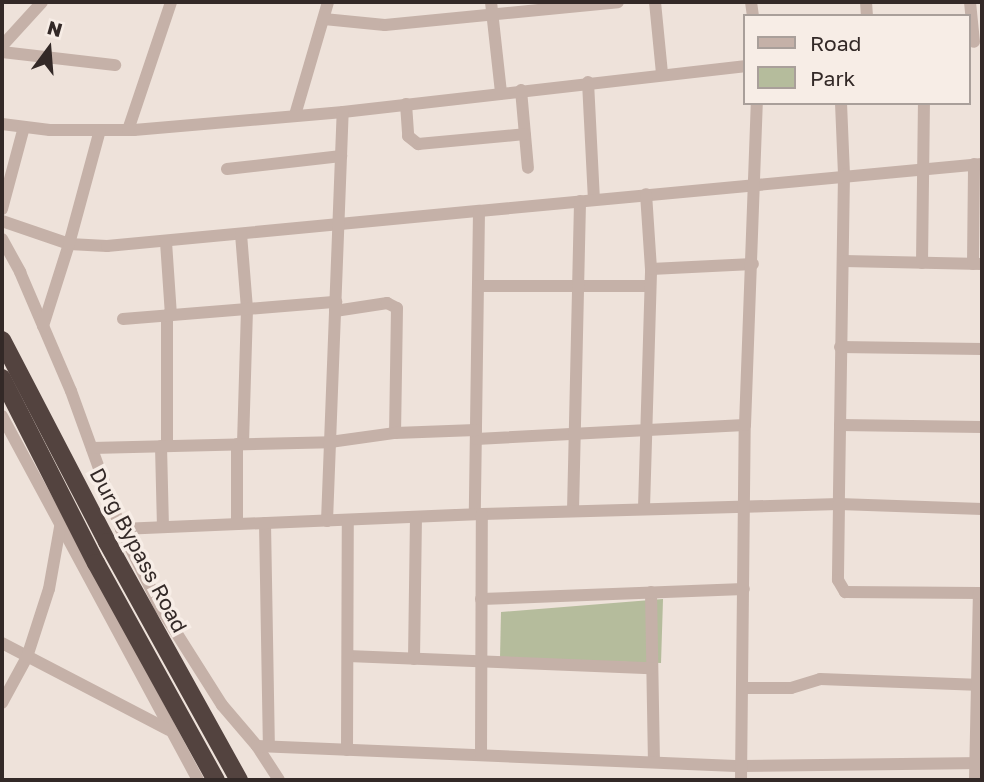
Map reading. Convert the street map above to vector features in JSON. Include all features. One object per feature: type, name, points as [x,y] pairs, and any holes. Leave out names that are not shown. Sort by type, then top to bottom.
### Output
[{"type":"highway","name":"Durg Bypass Road","points":[[2,340],[107,542],[239,780]]},
{"type":"highway","name":"Durg Bypass Road","points":[[2,378],[96,564],[216,780]]},
{"type":"street","points":[[2,46],[42,2]]},
{"type":"street","points":[[128,130],[171,2]]},
{"type":"street","points":[[295,115],[328,2]]},
{"type":"street","points":[[324,19],[385,25],[491,8],[618,2]]},
{"type":"street","points":[[655,2],[662,74]]},
{"type":"street","points":[[970,2],[975,41]]},
{"type":"street","points":[[491,8],[501,93]]},
{"type":"street","points":[[2,52],[115,65]]},
{"type":"street","points":[[2,124],[128,130],[343,112],[743,66]]},
{"type":"street","points":[[588,82],[594,200]]},
{"type":"street","points":[[521,90],[528,168]]},
{"type":"street","points":[[406,104],[408,136],[418,144],[525,134]]},
{"type":"street","points":[[741,780],[745,425],[757,105]]},
{"type":"street","points":[[841,105],[844,261],[840,347],[838,580],[845,592],[981,593],[979,763],[975,780]]},
{"type":"street","points":[[922,263],[924,105]]},
{"type":"street","points":[[327,521],[343,112]]},
{"type":"street","points":[[2,209],[24,127]]},
{"type":"street","points":[[43,326],[100,130]]},
{"type":"street","points":[[227,169],[341,156]]},
{"type":"street","points":[[2,221],[69,244],[107,246],[844,174],[978,164],[978,264],[844,261]]},
{"type":"street","points":[[644,508],[651,269],[646,194]]},
{"type":"street","points":[[573,511],[580,201]]},
{"type":"street","points":[[479,211],[476,434],[481,598],[481,755]]},
{"type":"street","points":[[237,524],[247,309],[241,234]]},
{"type":"street","points":[[2,239],[43,326],[121,528],[160,607],[222,705],[263,746],[279,780]]},
{"type":"street","points":[[163,527],[169,315],[166,242]]},
{"type":"street","points":[[651,269],[753,264]]},
{"type":"street","points":[[478,286],[650,286]]},
{"type":"street","points":[[123,319],[247,309],[387,303],[397,308],[395,433]]},
{"type":"street","points":[[840,347],[982,349]]},
{"type":"street","points":[[3,422],[198,780]]},
{"type":"street","points":[[92,448],[330,442],[395,433],[645,432],[745,425]]},
{"type":"street","points":[[840,425],[982,427]]},
{"type":"street","points":[[121,528],[745,505],[839,504],[982,509]]},
{"type":"street","points":[[414,659],[416,517]]},
{"type":"street","points":[[347,750],[348,520]]},
{"type":"street","points":[[263,746],[265,523]]},
{"type":"street","points":[[2,704],[27,656],[49,589],[60,527]]},
{"type":"street","points":[[481,598],[744,589]]},
{"type":"street","points":[[651,592],[654,762]]},
{"type":"street","points":[[2,643],[169,730]]},
{"type":"street","points":[[348,656],[651,668]]},
{"type":"street","points":[[743,688],[791,688],[820,679],[980,685]]},
{"type":"street","points":[[263,746],[742,765],[979,763]]},
{"type":"green space","points":[[663,599],[661,663],[500,658],[501,612]]}]
